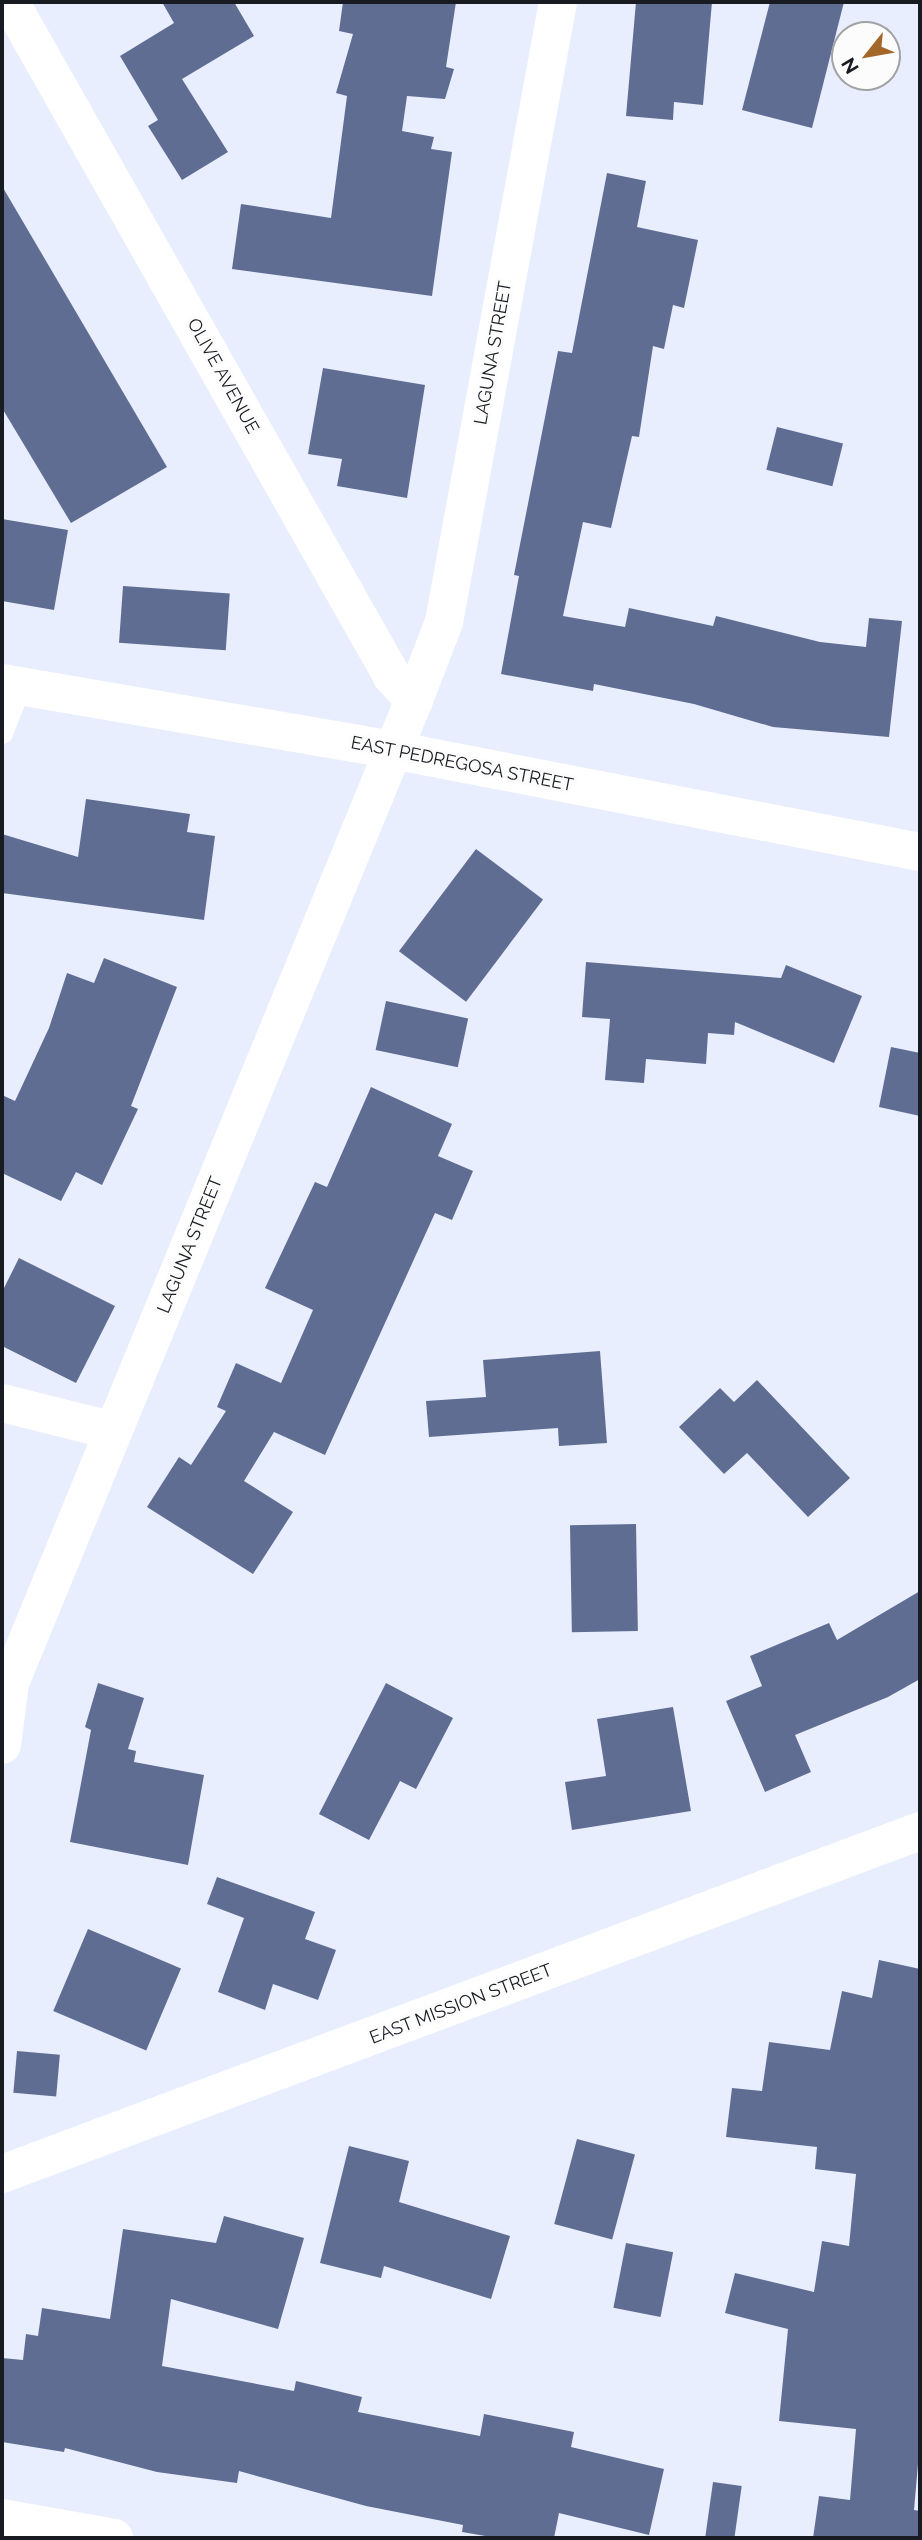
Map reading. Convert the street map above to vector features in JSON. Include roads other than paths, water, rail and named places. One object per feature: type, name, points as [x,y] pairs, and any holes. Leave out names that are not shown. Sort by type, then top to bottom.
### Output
[{"type":"street","name":"OLIVE AVENUE","points":[[10,2],[392,676],[414,699]]},
{"type":"street","name":"LAGUNA STREET","points":[[414,699],[444,622],[558,2]]},
{"type":"street","name":"EAST PEDREGOSA STREET","points":[[11,685],[393,750],[920,852]]},
{"type":"street","points":[[393,750],[414,699]]},
{"type":"street","name":"LAGUNA STREET","points":[[2,1745],[10,1683],[393,750]]},
{"type":"street","points":[[2,1403],[114,1431]]},
{"type":"street","name":"EAST MISSION STREET","points":[[2,2174],[920,1831]]},
{"type":"street","points":[[2,2518],[114,2538]]},
{"type":"lane","points":[[2,733],[11,685]]}]
